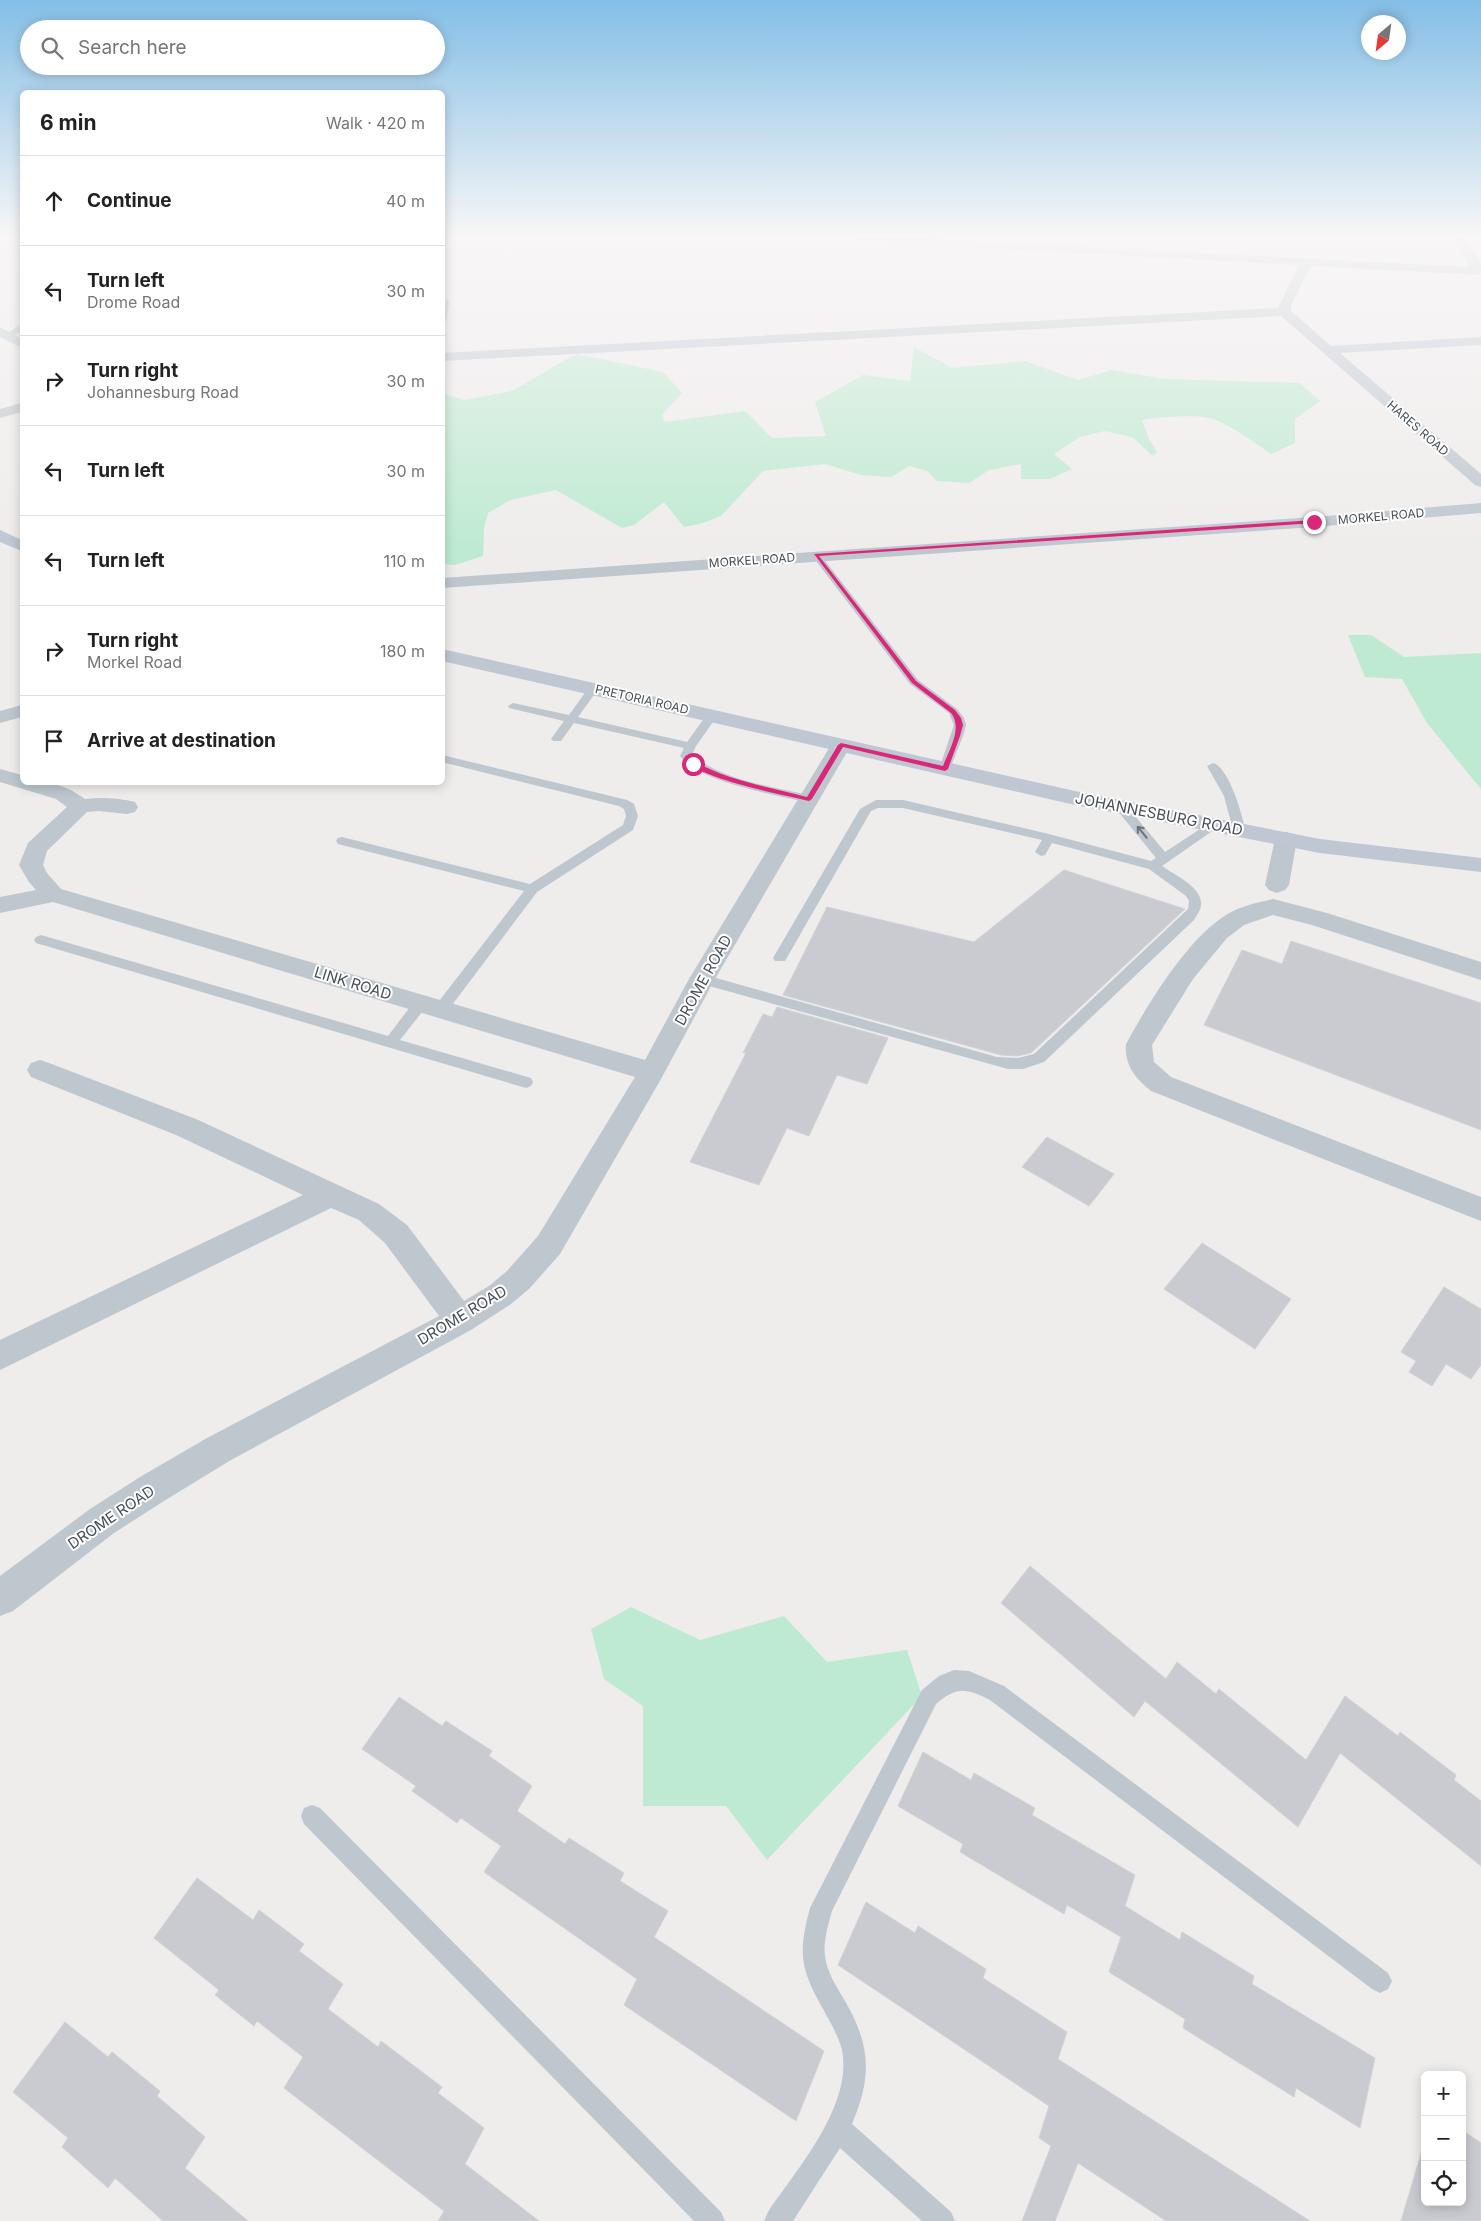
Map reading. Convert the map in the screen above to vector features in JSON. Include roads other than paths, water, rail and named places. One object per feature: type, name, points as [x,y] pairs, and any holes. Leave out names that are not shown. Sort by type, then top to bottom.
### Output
[{"type":"main road","points":[[0,535],[20,545]]},
{"type":"main road","name":"PRETORIA ROAD","points":[[445,656],[841,745]]},
{"type":"main road","name":"JOHANNESBURG ROAD","points":[[841,745],[1121,807],[1286,839],[1367,852],[1481,865]]},
{"type":"street","points":[[445,357],[729,342]]},
{"type":"street","name":"HARES ROAD","points":[[1318,342],[1481,482]]},
{"type":"street","points":[[1328,350],[1470,342]]},
{"type":"street","points":[[0,414],[20,408]]},
{"type":"street","name":"MORKEL ROAD","points":[[445,582],[1481,508]]},
{"type":"street","points":[[0,717],[20,712]]},
{"type":"street","name":"DROME ROAD","points":[[0,1598],[102,1521],[180,1472],[219,1449],[460,1320],[500,1295],[518,1280],[549,1245],[652,1072],[702,979],[841,745]]},
{"type":"street","points":[[0,775],[20,780]]},
{"type":"street","points":[[36,785],[64,794],[81,806]]},
{"type":"street","points":[[53,894],[37,877],[31,865],[36,848],[81,806],[99,804],[127,807]]},
{"type":"street","points":[[1286,839],[1275,898],[1253,912],[1236,919],[1218,932],[1184,973],[1139,1044],[1137,1055],[1146,1073],[1160,1084],[1481,1209]]},
{"type":"street","points":[[0,905],[53,894]]},
{"type":"street","name":"LINK ROAD","points":[[53,894],[652,1072]]},
{"type":"street","points":[[1275,898],[1319,919],[1481,971]]},
{"type":"street","points":[[40,1070],[186,1127],[369,1212],[396,1234],[460,1320]]},
{"type":"street","points":[[0,1356],[332,1194]]},
{"type":"lane","points":[[816,555],[914,682],[953,711],[958,718],[960,725],[945,769]]},
{"type":"lane","points":[[557,739],[594,688]]},
{"type":"lane","points":[[513,706],[573,718],[690,746]]},
{"type":"lane","points":[[712,715],[690,746],[686,756],[693,764],[706,771],[809,799]]},
{"type":"lane","points":[[391,1042],[431,1006],[532,889],[628,827],[632,816],[630,807],[623,802],[445,759]]},
{"type":"lane","points":[[1213,766],[1237,812],[1239,830]]},
{"type":"lane","points":[[780,958],[866,809],[876,804],[903,804],[1158,862],[1216,825]]},
{"type":"lane","points":[[702,979],[997,1062],[1012,1065],[1026,1064],[1039,1058],[1189,918],[1194,909],[1195,901],[1191,893],[1158,862],[1121,807]]},
{"type":"lane","points":[[1041,852],[1049,838]]},
{"type":"lane","points":[[342,841],[532,889]]},
{"type":"lane","points":[[41,940],[526,1082]]},
{"type":"lane","points":[[777,2221],[838,2129],[849,2102],[855,2065],[849,2034],[813,1960],[814,1934],[821,1908],[929,1697],[940,1686],[957,1678],[977,1682],[997,1692],[1380,1981]]},
{"type":"lane","points":[[312,1816],[712,2221]]},
{"type":"lane","points":[[838,2129],[942,2221]]}]
